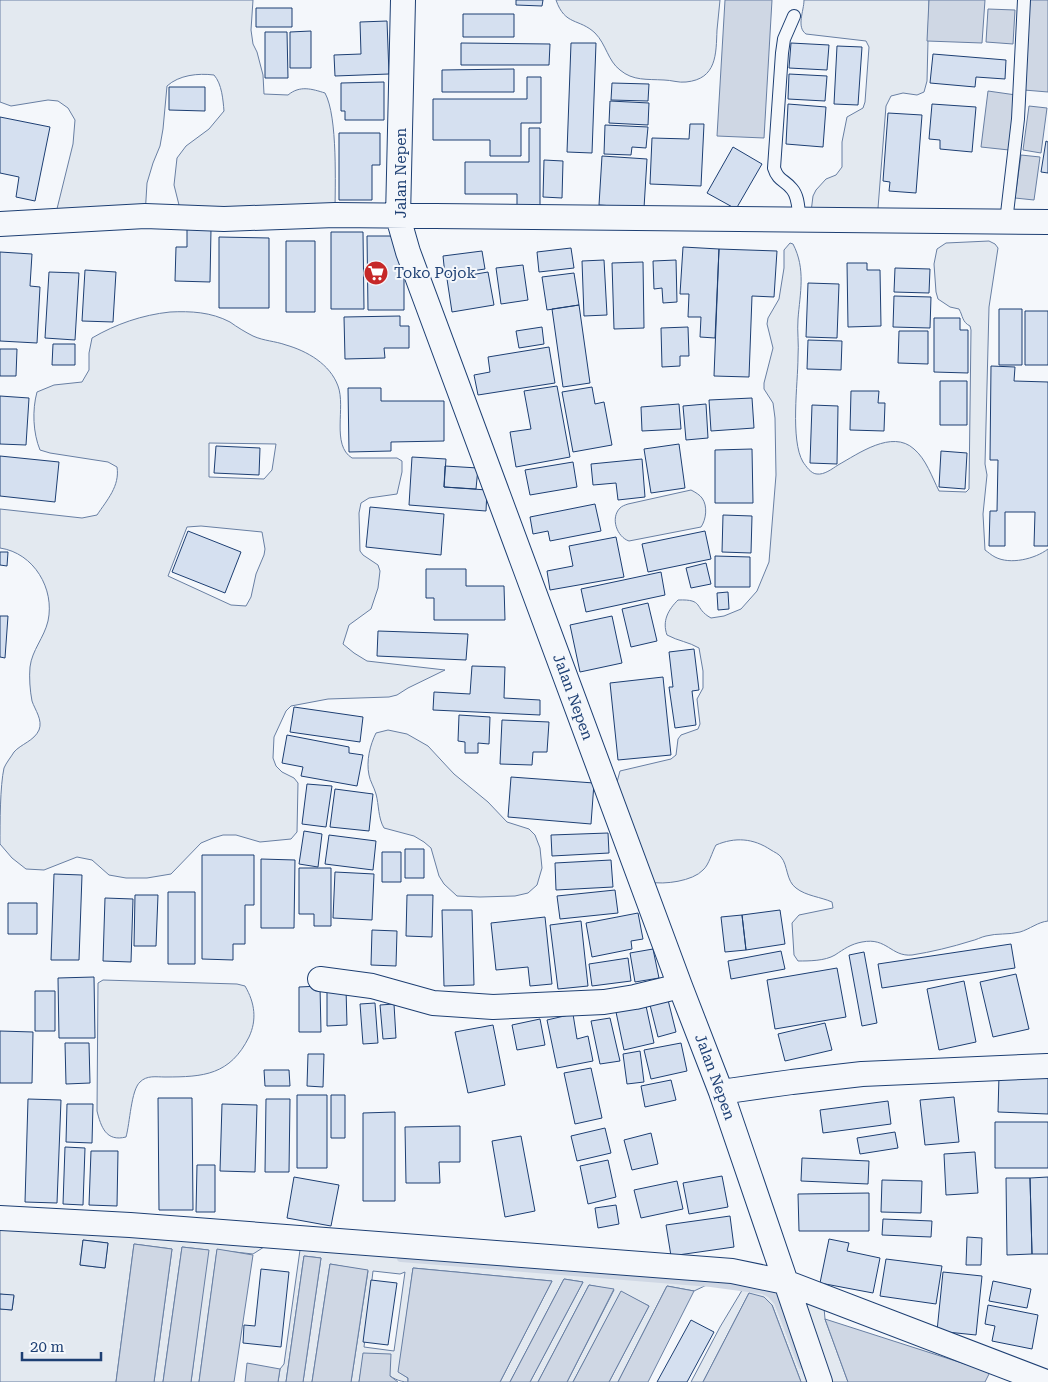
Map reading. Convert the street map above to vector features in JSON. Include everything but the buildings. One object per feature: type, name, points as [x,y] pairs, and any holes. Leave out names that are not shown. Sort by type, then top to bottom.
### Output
[{"type":"street","name":"Jalan Nepen","points":[[403,0],[398,217],[420,284],[680,986],[722,1092],[772,1240],[784,1282],[820,1382]]},
{"type":"street","points":[[0,224],[145,216],[224,219],[336,215],[1048,222]]},
{"type":"street","points":[[320,979],[372,986],[434,1003],[494,1008],[604,1002],[680,986]]},
{"type":"street","points":[[722,1092],[862,1074],[1047,1066]]},
{"type":"street","points":[[0,1218],[130,1225],[732,1271],[784,1282],[1046,1382]]},
{"type":"lane","points":[[1006,222],[1018,119],[1024,0]]},
{"type":"lane","points":[[794,16],[784,39],[782,54],[774,168],[776,176],[791,186],[795,194],[800,220]]},
{"type":"shaded area","points":[[0,0],[253,0],[251,30],[253,44],[263,75],[264,94],[288,95],[302,89],[325,93],[332,118],[334,135],[335,215],[182,217],[174,185],[177,158],[186,146],[209,129],[224,111],[222,92],[217,79],[214,75],[202,74],[177,79],[167,86],[160,146],[147,183],[145,216],[54,221],[73,144],[75,120],[68,108],[58,101],[48,100],[11,106],[0,102]]},
{"type":"shaded area","points":[[556,0],[720,0],[713,64],[704,76],[686,82],[640,79],[625,74],[616,66],[595,33],[568,18]]},
{"type":"shaded area","points":[[725,0],[772,0],[764,138],[717,136]]},
{"type":"shaded area","points":[[804,0],[929,0],[927,81],[924,92],[917,95],[903,93],[891,96],[886,106],[877,221],[810,220],[813,196],[816,190],[826,179],[836,175],[842,167],[842,142],[847,117],[863,108],[869,47],[866,41],[806,34],[801,27]]},
{"type":"shaded area","points":[[929,0],[985,0],[982,43],[927,41]]},
{"type":"shaded area","points":[[1030,0],[1048,0],[1048,92],[1024,90]]},
{"type":"shaded area","points":[[988,9],[1015,10],[1013,44],[986,42]]},
{"type":"shaded area","points":[[988,91],[1016,95],[1009,150],[981,147]]},
{"type":"shaded area","points":[[1029,106],[1047,108],[1041,153],[1023,150]]},
{"type":"shaded area","points":[[1021,155],[1040,157],[1034,200],[1015,198]]},
{"type":"shaded area","points":[[989,241],[998,248],[989,307],[985,464],[987,475],[983,514],[985,550],[1001,559],[1015,561],[1036,556],[1048,549],[1048,921],[1020,932],[984,936],[973,941],[912,955],[899,953],[883,944],[870,941],[854,944],[827,958],[798,961],[794,955],[792,923],[799,915],[833,908],[832,902],[804,893],[796,888],[790,881],[785,864],[780,856],[764,846],[744,840],[723,842],[716,845],[705,868],[692,877],[670,882],[650,882],[617,782],[620,771],[671,759],[676,755],[678,739],[681,735],[698,729],[700,724],[697,699],[703,688],[703,671],[699,648],[667,635],[665,625],[671,608],[678,600],[692,601],[711,618],[724,616],[741,609],[757,591],[769,562],[776,475],[775,418],[773,403],[764,389],[764,383],[773,348],[767,324],[768,318],[779,299],[784,268],[784,250],[790,243],[793,244],[800,263],[801,272],[796,426],[799,452],[806,466],[813,473],[822,474],[875,445],[886,442],[905,443],[922,458],[939,491],[966,492],[969,489],[971,330],[970,326],[964,321],[959,309],[950,307],[938,299],[934,264],[937,249],[946,243]]},
{"type":"shaded area","points":[[170,312],[193,312],[216,316],[253,336],[294,348],[310,355],[324,365],[338,386],[341,404],[340,435],[346,452],[352,458],[397,458],[402,461],[402,472],[397,494],[369,498],[361,503],[359,513],[360,551],[378,565],[380,571],[378,588],[371,609],[349,625],[343,644],[367,661],[445,670],[397,695],[389,697],[328,699],[291,706],[286,711],[274,737],[273,758],[276,766],[282,772],[294,778],[298,783],[297,832],[291,839],[260,842],[236,835],[223,835],[201,843],[171,874],[147,878],[126,878],[109,875],[92,860],[77,857],[44,870],[26,869],[12,858],[0,844],[0,805],[4,768],[7,762],[14,752],[37,734],[40,726],[31,697],[30,667],[33,655],[48,621],[49,609],[45,585],[32,565],[12,551],[0,548],[0,509],[82,518],[97,515],[115,487],[117,467],[108,462],[40,450],[34,421],[34,406],[37,392],[54,385],[82,382],[89,370],[89,353],[92,338],[110,328],[130,321],[149,315]],"holes":[[[209,443],[276,444],[272,470],[264,479],[209,477]],[[201,526],[262,532],[265,549],[264,555],[256,574],[251,597],[246,606],[231,605],[168,576],[187,527]]]},
{"type":"shaded area","points":[[691,490],[704,501],[706,509],[701,527],[629,541],[621,536],[615,522],[617,512],[623,506]]},
{"type":"shaded area","points":[[388,730],[407,734],[428,746],[454,774],[488,802],[507,822],[529,829],[535,835],[540,848],[542,868],[537,885],[528,893],[515,896],[457,896],[444,884],[439,876],[431,848],[414,836],[384,828],[368,770],[368,759],[376,733]]},
{"type":"shaded area","points":[[103,980],[237,984],[245,986],[254,1012],[252,1031],[242,1050],[224,1066],[204,1074],[179,1077],[152,1077],[140,1082],[133,1099],[126,1137],[119,1138],[105,1132],[97,1111],[98,983]]},
{"type":"shaded area","points":[[0,1229],[665,1266],[823,1297],[825,1319],[848,1382],[801,1382],[772,1305],[749,1293],[703,1382],[691,1382],[744,1287],[711,1283],[694,1291],[667,1286],[618,1382],[609,1382],[649,1306],[621,1292],[573,1382],[567,1382],[614,1290],[589,1285],[538,1382],[530,1382],[583,1282],[564,1279],[510,1382],[500,1382],[552,1281],[413,1268],[399,1372],[408,1378],[408,1382],[390,1376],[364,1353],[359,1382],[351,1382],[368,1271],[330,1264],[312,1382],[303,1382],[321,1258],[304,1256],[286,1382],[278,1382],[280,1369],[284,1364],[300,1250],[264,1247],[253,1254],[217,1250],[199,1382],[191,1382],[208,1250],[182,1247],[163,1382],[154,1382],[172,1249],[134,1244],[116,1382],[0,1382],[0,1309],[12,1310],[14,1296],[0,1294]],"holes":[[[83,1240],[108,1243],[105,1268],[80,1265]],[[373,1271],[400,1274],[405,1272],[394,1351],[364,1347]]]},
{"type":"shaded area","points":[[134,1244],[172,1249],[154,1382],[116,1382]]},
{"type":"shaded area","points":[[182,1247],[209,1250],[191,1382],[163,1382]]},
{"type":"shaded area","points":[[217,1249],[253,1255],[234,1382],[199,1382]]},
{"type":"shaded area","points":[[304,1256],[321,1258],[303,1382],[286,1382]]},
{"type":"shaded area","points":[[330,1264],[368,1270],[351,1382],[312,1382]]},
{"type":"shaded area","points":[[413,1268],[552,1281],[500,1382],[408,1382],[408,1378],[398,1372]]},
{"type":"shaded area","points":[[564,1279],[583,1282],[530,1382],[510,1382]]},
{"type":"shaded area","points":[[589,1285],[614,1289],[567,1382],[538,1382]]},
{"type":"shaded area","points":[[667,1286],[694,1291],[648,1382],[618,1382]]},
{"type":"shaded area","points":[[621,1291],[649,1306],[609,1382],[573,1382]]},
{"type":"shaded area","points":[[749,1293],[764,1297],[772,1305],[801,1382],[703,1382]]},
{"type":"shaded area","points":[[825,1319],[990,1372],[985,1382],[848,1382]]},
{"type":"shaded area","points":[[363,1353],[391,1354],[390,1376],[398,1382],[359,1382]]},
{"type":"shaded area","points":[[247,1363],[280,1369],[278,1382],[245,1382]]},
{"type":"waterway","points":[[401,1258],[711,1283],[763,1290],[771,1294],[778,1302],[802,1365]]},
{"type":"place","name":"Toko Pojok","points":[[376,273]]}]
